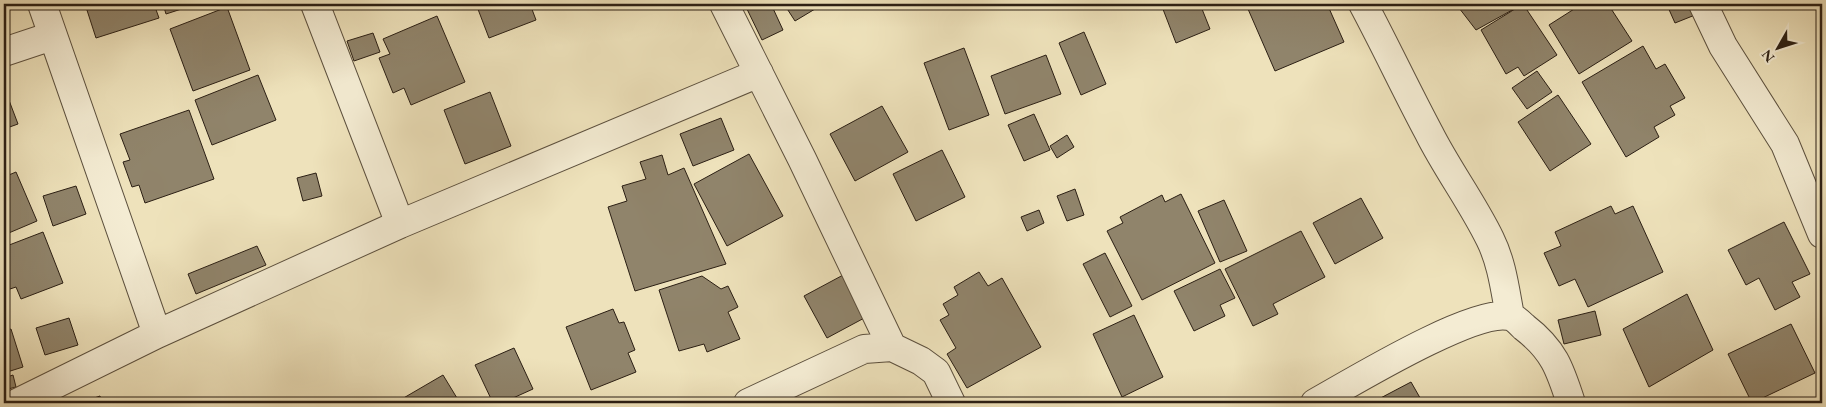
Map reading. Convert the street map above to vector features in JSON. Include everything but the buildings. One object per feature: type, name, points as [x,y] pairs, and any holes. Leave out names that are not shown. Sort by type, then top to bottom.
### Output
[{"type":"street","points":[[42,4],[158,334]]},
{"type":"street","points":[[315,4],[400,224]]},
{"type":"street","points":[[724,4],[802,159],[892,347]]},
{"type":"street","points":[[1363,4],[1429,135],[1457,179],[1491,240],[1502,273],[1510,316],[1546,348],[1560,369],[1571,403]]},
{"type":"street","points":[[1703,4],[1723,46],[1785,144],[1822,234]]},
{"type":"street","points":[[4,52],[52,36]]},
{"type":"street","points":[[17,403],[158,334],[400,224],[759,72]]},
{"type":"street","points":[[1315,403],[1447,332],[1488,316],[1510,316]]},
{"type":"street","points":[[748,403],[864,349],[892,347],[921,361],[936,372],[951,403]]}]
